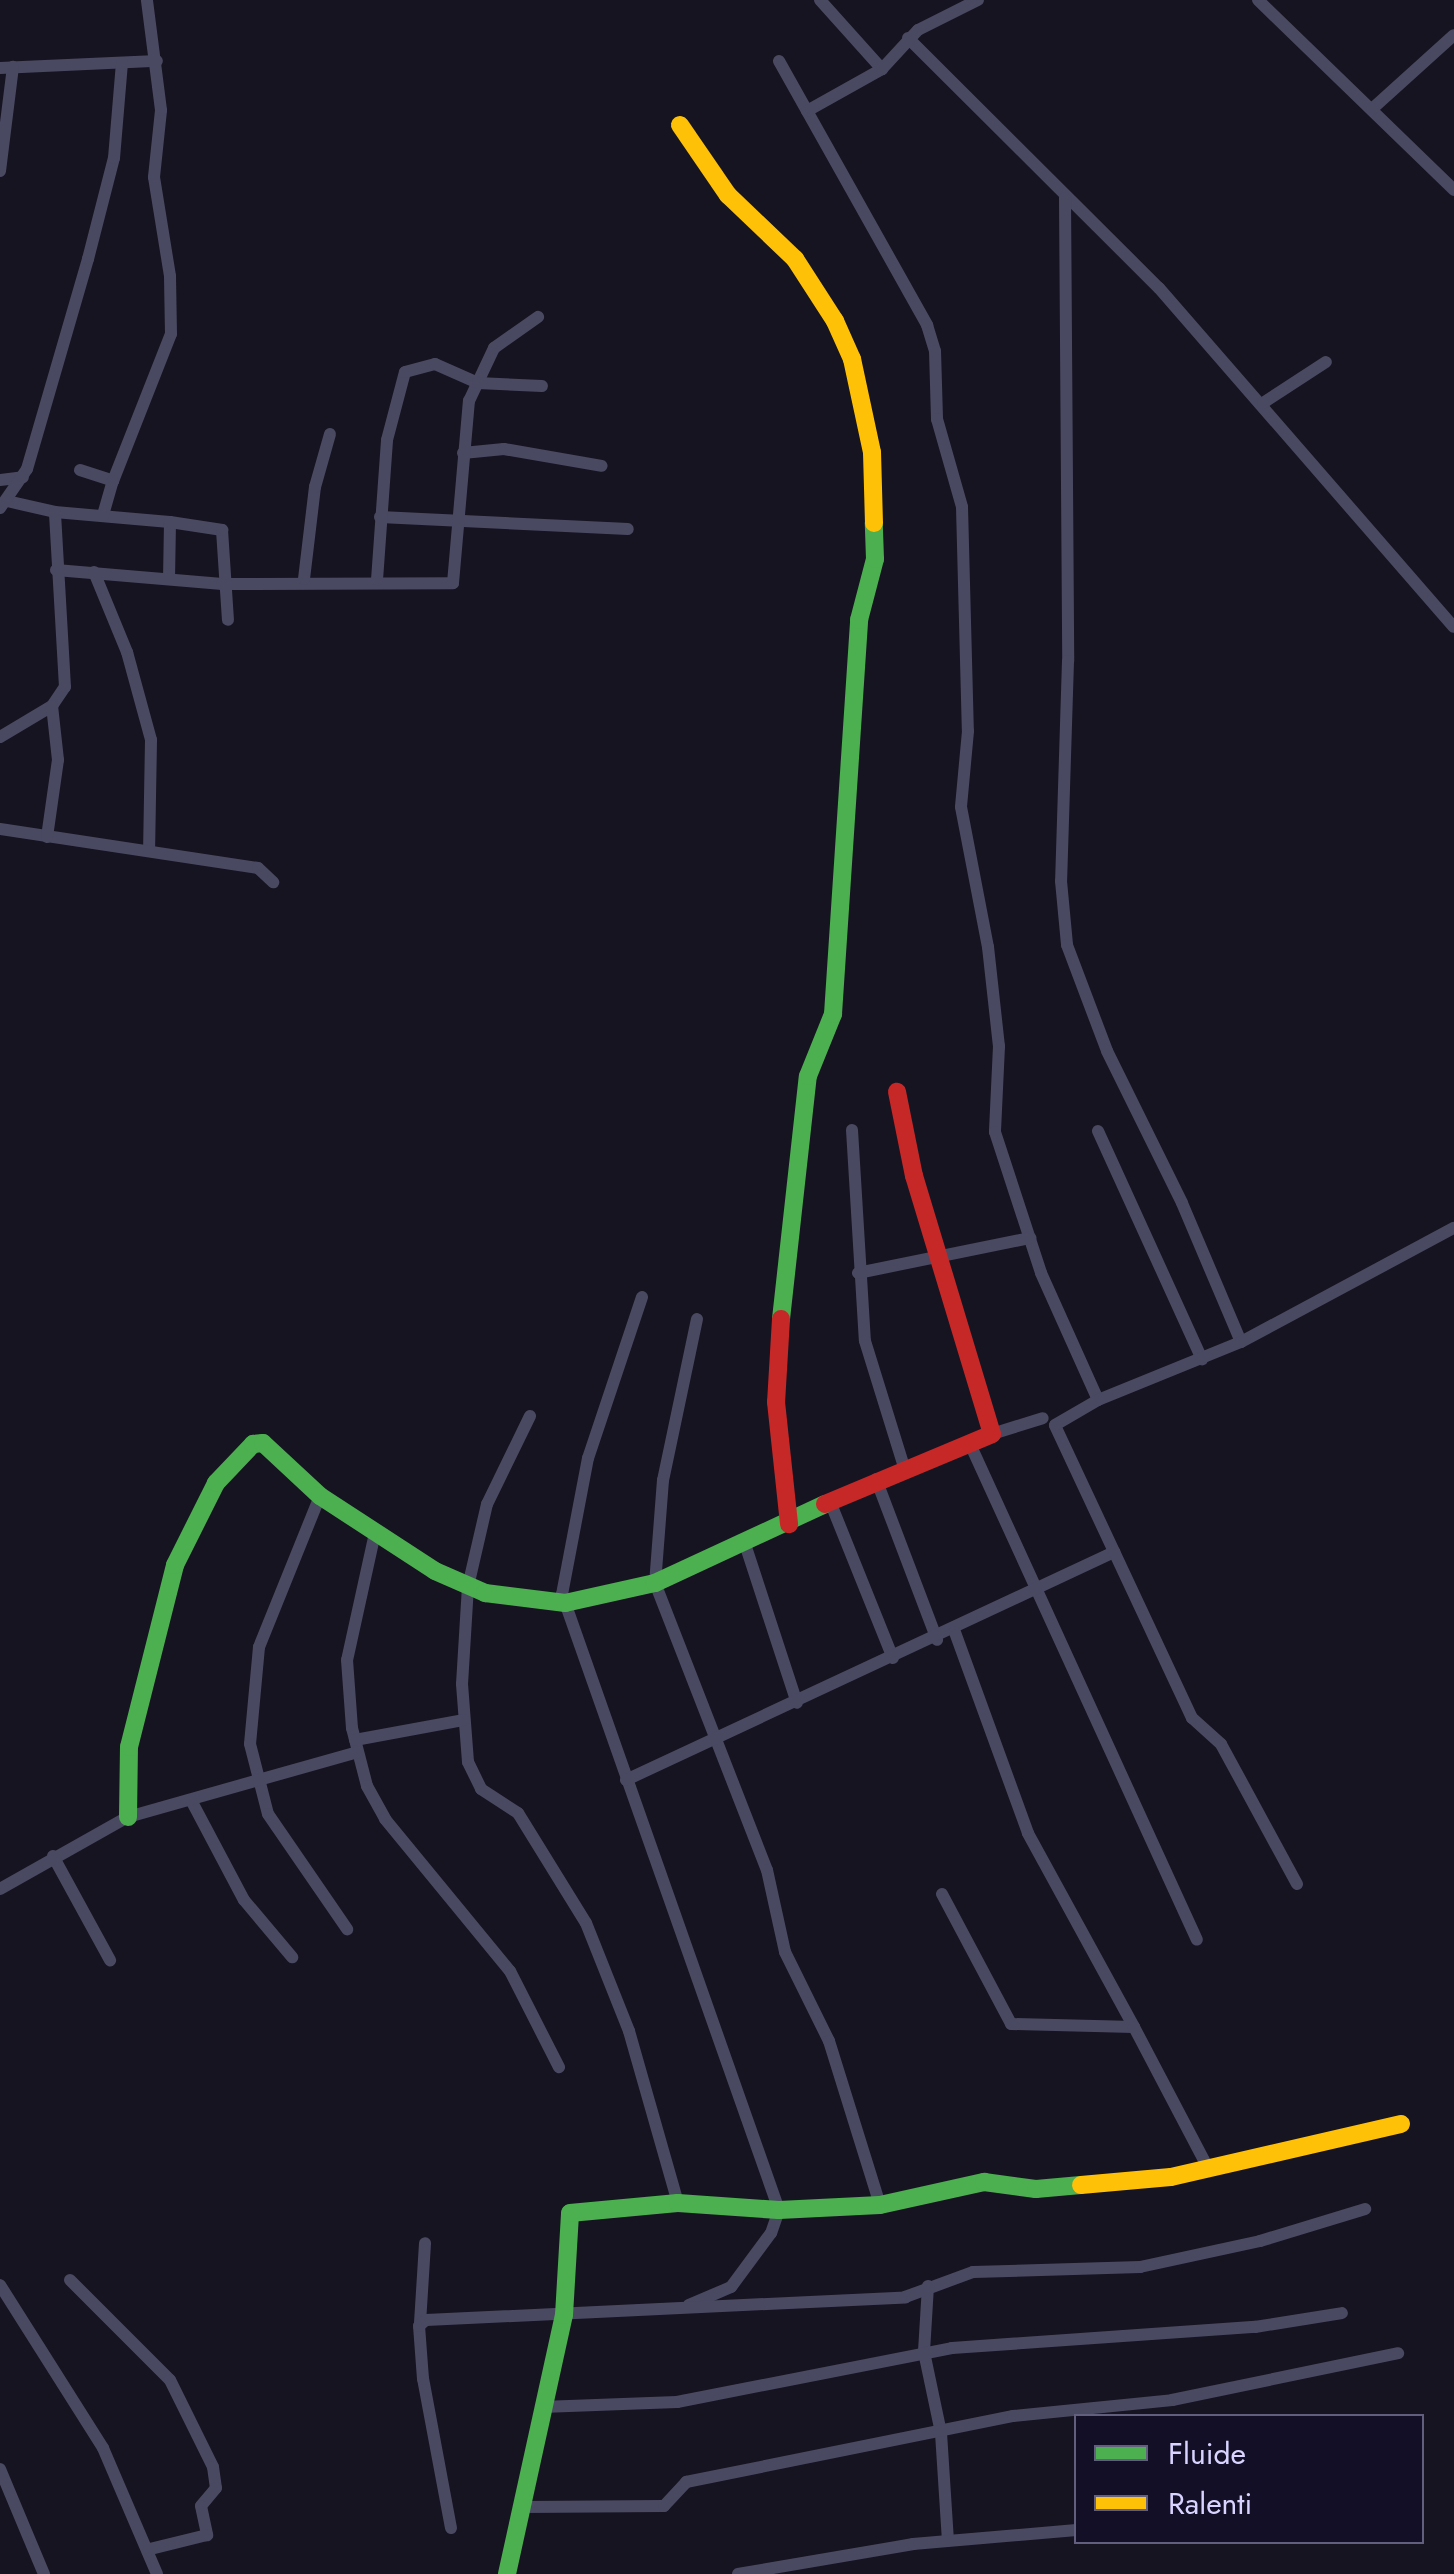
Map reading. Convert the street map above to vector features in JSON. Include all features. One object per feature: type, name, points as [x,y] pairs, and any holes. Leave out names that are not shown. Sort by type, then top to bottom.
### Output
[{"type":"street","points":[[103,515],[173,320],[154,177],[162,110],[147,0]]},
{"type":"street","points":[[820,0],[882,69]]},
{"type":"street","points":[[946,0],[956,14]]},
{"type":"street","points":[[807,111],[882,69],[908,38],[978,0]]},
{"type":"street","points":[[1258,0],[1454,190]]},
{"type":"street","points":[[1372,109],[1454,35]]},
{"type":"street","points":[[908,38],[1262,402],[1444,624],[1454,627]]},
{"type":"street","points":[[0,171],[7,68],[157,61]]},
{"type":"street","points":[[779,61],[927,325],[935,352],[937,419],[962,507],[968,731],[961,807],[985,922],[998,1046],[993,1120],[1030,1238],[1098,1400]]},
{"type":"street","points":[[122,63],[114,158],[23,477],[4,504],[222,530],[222,584],[228,620]]},
{"type":"street","points":[[680,125],[728,195],[795,259],[835,321],[852,359],[872,452],[875,558],[859,620],[833,1014],[808,1076],[785,1238],[776,1402],[789,1524]]},
{"type":"street","points":[[1065,198],[1068,661],[1060,881],[1067,945],[1107,1051],[1175,1188],[1240,1342]]},
{"type":"street","points":[[56,570],[222,584],[304,579],[456,581],[465,420],[494,348],[538,317]]},
{"type":"street","points":[[1262,402],[1326,362]]},
{"type":"street","points":[[377,580],[392,405],[405,372],[435,364],[478,383],[542,386]]},
{"type":"street","points":[[304,579],[315,487],[330,434]]},
{"type":"street","points":[[463,453],[504,449],[602,466]]},
{"type":"street","points":[[80,470],[113,481]]},
{"type":"street","points":[[0,480],[23,477]]},
{"type":"street","points":[[0,738],[52,706],[65,687],[55,512]]},
{"type":"street","points":[[380,517],[628,529]]},
{"type":"street","points":[[169,577],[170,522]]},
{"type":"street","points":[[94,572],[127,652],[151,740],[149,850]]},
{"type":"street","points":[[47,837],[58,760],[52,706]]},
{"type":"street","points":[[0,829],[258,868],[273,882]]},
{"type":"street","points":[[898,1092],[914,1176],[992,1434]]},
{"type":"street","points":[[852,1130],[865,1341],[904,1467]]},
{"type":"street","points":[[1098,1131],[1202,1360]]},
{"type":"street","points":[[1297,1884],[1221,1744],[1192,1718],[1055,1430],[1059,1419],[1240,1342],[1454,1228]]},
{"type":"street","points":[[858,1273],[940,1261],[1030,1238]]},
{"type":"street","points":[[642,1297],[588,1458],[562,1586],[626,1780],[779,2210],[771,2233],[730,2287],[678,2310]]},
{"type":"street","points":[[697,1319],[664,1480],[655,1582],[712,1742],[767,1870],[785,1952],[829,2041],[880,2205]]},
{"type":"street","points":[[530,1416],[487,1504],[468,1586],[464,1720],[476,1781],[518,1814],[586,1924],[629,2031],[678,2203]]},
{"type":"street","points":[[128,1817],[129,1746],[150,1648],[201,1505],[233,1463],[258,1442],[320,1496],[375,1533],[468,1586],[565,1603],[655,1582],[789,1524],[904,1467],[1043,1418]]},
{"type":"street","points":[[970,1444],[1032,1590],[1197,1940]]},
{"type":"street","points":[[876,1479],[937,1640]]},
{"type":"street","points":[[320,1496],[254,1671],[250,1744],[258,1782],[284,1843],[348,1929]]},
{"type":"street","points":[[831,1504],[894,1658]]},
{"type":"street","points":[[375,1533],[347,1660],[356,1746],[385,1819],[489,1940],[559,2068]]},
{"type":"street","points":[[745,1544],[797,1703]]},
{"type":"street","points":[[626,1780],[955,1632],[1114,1552]]},
{"type":"street","points":[[955,1632],[1028,1834],[1208,2170]]},
{"type":"street","points":[[0,1890],[53,1856],[128,1817],[258,1782],[356,1746],[464,1720]]},
{"type":"street","points":[[191,1800],[244,1900],[292,1957]]},
{"type":"street","points":[[53,1856],[110,1960]]},
{"type":"street","points":[[942,1894],[1011,2024],[1134,2027]]},
{"type":"street","points":[[507,2574],[564,2315],[568,2215],[678,2203],[779,2210],[880,2205],[984,2182],[1052,2188],[1208,2170],[1401,2124]]},
{"type":"street","points":[[420,2323],[906,2296],[973,2272],[1140,2267],[1260,2241],[1365,2208]]},
{"type":"street","points":[[425,2243],[420,2323],[425,2389],[450,2528]]},
{"type":"street","points":[[70,2280],[170,2380],[213,2467],[216,2488],[201,2506],[207,2535],[150,2549]]},
{"type":"street","points":[[0,2285],[103,2448],[158,2574]]},
{"type":"street","points":[[928,2286],[924,2352],[941,2433],[948,2540]]},
{"type":"street","points":[[542,2407],[678,2402],[924,2352],[1255,2326],[1342,2313]]},
{"type":"street","points":[[524,2507],[664,2506],[686,2482],[1013,2416],[1172,2400],[1398,2354]]},
{"type":"street","points":[[0,2469],[44,2574]]},
{"type":"street","points":[[738,2574],[948,2540],[1074,2530]]},
{"type":"traffic: fast","points":[[781,1319],[808,1076],[833,1014],[859,620],[875,559],[874,523]]},
{"type":"traffic: fast","points":[[128,1817],[129,1747],[175,1565],[216,1483],[253,1444],[263,1443],[320,1496],[435,1571],[485,1593],[565,1603],[655,1583],[825,1504]]},
{"type":"traffic: fast","points":[[507,2574],[564,2315],[570,2213],[678,2203],[779,2210],[880,2205],[984,2182],[1036,2189],[1081,2185]]},
{"type":"traffic: slow","points":[[680,125],[728,195],[795,259],[835,321],[852,359],[872,452],[874,523]]},
{"type":"traffic: slow","points":[[1081,2185],[1171,2177],[1401,2124]]},
{"type":"traffic: jam","points":[[825,1504],[992,1434],[914,1176],[897,1092]]},
{"type":"traffic: jam","points":[[781,1319],[776,1402],[789,1524]]}]
